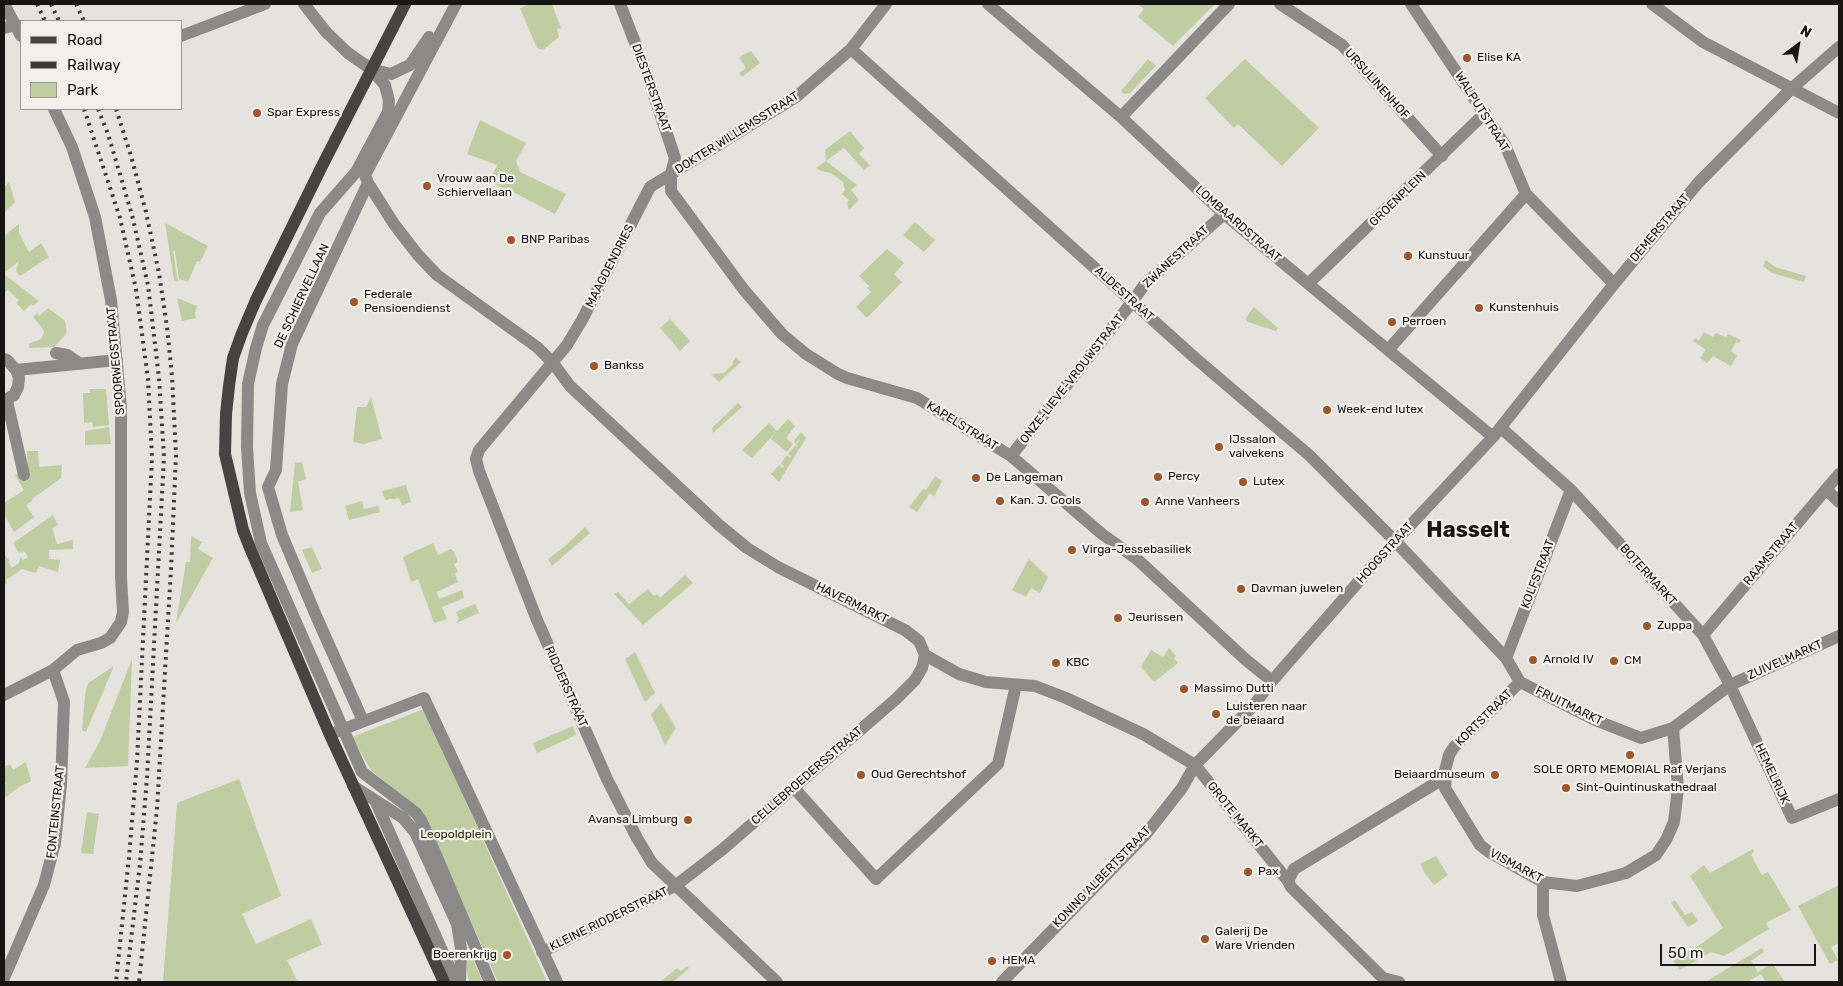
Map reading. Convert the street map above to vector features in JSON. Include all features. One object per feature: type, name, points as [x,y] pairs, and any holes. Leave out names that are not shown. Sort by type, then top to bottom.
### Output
[{"type":"main road","points":[[405,4],[256,300],[242,333],[233,358],[230,376],[226,414],[225,454],[243,530],[285,632],[336,732],[353,786],[444,982]]},
{"type":"street","points":[[4,4],[14,30]]},
{"type":"street","points":[[182,36],[266,4]]},
{"type":"street","name":"DE SCHIERVELLAAN","points":[[304,4],[326,32],[371,70],[385,85],[389,101],[388,112],[356,172],[320,213],[263,325],[248,384],[246,420],[250,494],[261,543],[298,626],[336,732]]},
{"type":"street","points":[[371,70],[392,74],[410,65],[424,47],[446,4]]},
{"type":"street","name":"DE SCHIERVELLAAN","points":[[363,720],[282,535],[268,487],[276,470],[282,384],[292,344],[368,183],[365,175],[456,4]]},
{"type":"street","name":"DIESTERSTRAAT","points":[[620,4],[646,71],[675,158],[671,174]]},
{"type":"street","name":"DOKTER WILLEMSSTRAAT","points":[[671,174],[796,97],[851,50],[886,4]]},
{"type":"street","name":"LOMBAARDSTRAAT","points":[[988,4],[1121,117],[1224,214],[1389,349],[1497,433]]},
{"type":"street","points":[[1121,117],[1229,4]]},
{"type":"street","name":"URSULINENHOF","points":[[1280,4],[1342,45],[1442,156]]},
{"type":"street","name":"WALPUTSTRAAT","points":[[1411,4],[1505,145],[1526,194],[1614,284]]},
{"type":"street","points":[[1652,4],[1703,42],[1839,113]]},
{"type":"street","name":"DEMERSTRAAT","points":[[1497,433],[1614,284],[1698,183],[1791,89],[1839,46]]},
{"type":"street","name":"ALDESTRAAT","points":[[851,50],[1158,325],[1309,455],[1395,541]]},
{"type":"street","name":"SPOORWEGSTRAAT","points":[[53,670],[77,650],[101,643],[110,638],[121,622],[124,612],[121,578],[121,408],[111,300],[95,217],[72,147],[54,110]]},
{"type":"street","name":"GROENPLEIN","points":[[1309,284],[1485,113]]},
{"type":"street","name":"MAAGDENDRIES","points":[[553,363],[567,345],[582,320],[650,187],[671,174]]},
{"type":"street","name":"KAPELSTRAAT","points":[[671,174],[671,191],[738,283],[782,334],[806,354],[847,378],[916,398],[1011,456],[1102,534],[1138,560],[1245,659],[1272,681]]},
{"type":"street","name":"HAVERMARKT","points":[[368,183],[394,224],[418,255],[437,275],[537,347],[553,363],[570,386],[719,525],[747,548],[778,567],[905,630],[919,641],[925,655],[959,674],[986,682],[1035,686],[1066,698],[1143,734],[1195,765]]},
{"type":"street","points":[[1389,349],[1526,194]]},
{"type":"street","name":"ZWANESTRAAT","points":[[1132,302],[1144,284],[1224,214]]},
{"type":"street","name":"ONZE-LIEVE-VROUWSTRAAT","points":[[1011,456],[1132,302]]},
{"type":"street","points":[[56,353],[67,355],[79,363]]},
{"type":"street","points":[[5,358],[16,370],[19,378],[18,387],[14,395],[5,401],[24,475]]},
{"type":"street","points":[[16,370],[117,360]]},
{"type":"street","name":"RIDDERSTRAAT","points":[[553,363],[479,450],[476,459],[478,471],[537,620],[607,779],[637,838],[652,863],[777,982]]},
{"type":"street","name":"BOTERMARKT","points":[[1497,433],[1571,490],[1702,635],[1730,685]]},
{"type":"street","name":"HOOGSTRAAT","points":[[1272,681],[1395,541],[1497,433]]},
{"type":"street","name":"RAAMSTRAAT","points":[[1702,635],[1839,474]]},
{"type":"street","points":[[1826,489],[1839,502]]},
{"type":"street","name":"KOLFSTRAAT","points":[[1506,658],[1571,490]]},
{"type":"street","name":"FRUITMARKT","points":[[1395,541],[1506,658],[1520,682],[1595,720],[1641,738],[1673,728]]},
{"type":"street","name":"ZUIVELMARKT","points":[[1730,685],[1839,636]]},
{"type":"street","name":"CELLEBROEDERSSTRAAT","points":[[675,886],[723,849],[903,692],[915,680],[922,668],[925,655]]},
{"type":"street","points":[[4,696],[53,670]]},
{"type":"street","name":"FONTEINSTRAAT","points":[[4,978],[44,886],[55,843],[61,786],[64,702],[53,670]]},
{"type":"street","points":[[1195,765],[1254,705],[1272,681]]},
{"type":"street","name":"KORTSTRAAT","points":[[1446,777],[1446,763],[1454,747],[1520,682]]},
{"type":"street","points":[[794,788],[876,880],[998,764],[1016,685]]},
{"type":"street","points":[[1673,728],[1730,685]]},
{"type":"street","name":"HEMELRIJK","points":[[1730,685],[1792,818],[1839,799]]},
{"type":"street","points":[[490,982],[422,822],[416,813],[362,772],[336,732],[424,698],[557,982]]},
{"type":"street","name":"VISMARKT","points":[[1446,777],[1446,788],[1480,845],[1488,852],[1542,882],[1577,886],[1626,872],[1656,855],[1666,840],[1674,822],[1678,788],[1673,728]]},
{"type":"street","name":"GROTE MARKT","points":[[1195,765],[1288,880],[1291,887],[1383,978],[1399,982]]},
{"type":"street","name":"KONING ALBERTSTRAAT","points":[[1002,982],[1146,834],[1182,788],[1195,765]]},
{"type":"street","points":[[1288,880],[1294,869],[1446,777]]},
{"type":"street","points":[[353,786],[403,818],[415,832],[457,924],[461,949],[460,982]]},
{"type":"street","points":[[375,800],[456,982]]},
{"type":"street","points":[[1542,882],[1542,915],[1561,982]]},
{"type":"street","name":"KLEINE RIDDERSTRAAT","points":[[542,952],[675,886]]},
{"type":"green space","points":[[530,4],[552,4],[561,28],[557,29],[559,37],[543,50],[537,48],[520,8]]},
{"type":"green space","points":[[1137,4],[1215,4],[1173,46],[1138,17],[1144,9]]},
{"type":"green space","points":[[751,51],[760,63],[742,77],[739,73],[746,68],[739,57]]},
{"type":"green space","points":[[1148,59],[1156,66],[1130,93],[1124,94],[1121,91]]},
{"type":"green space","points":[[1245,59],[1319,128],[1282,166],[1238,124],[1234,128],[1205,98]]},
{"type":"green space","points":[[480,120],[526,143],[516,161],[520,172],[566,194],[555,214],[489,182],[497,165],[467,154]]},
{"type":"green space","points":[[850,131],[864,148],[859,154],[870,165],[864,170],[844,148],[826,161],[825,150]]},
{"type":"green space","points":[[826,161],[857,185],[851,190],[859,200],[849,210],[847,203],[849,200],[842,194],[845,190],[843,182],[831,173],[816,168]]},
{"type":"green space","points":[[9,182],[15,202],[4,213],[4,187]]},
{"type":"green space","points":[[915,222],[935,240],[924,252],[903,235]]},
{"type":"green space","points":[[165,223],[208,246],[200,262],[197,261],[188,282],[179,279],[175,252],[173,251],[178,282],[174,280]]},
{"type":"green space","points":[[19,224],[19,233],[29,252],[41,243],[49,257],[20,276],[16,271],[19,261],[4,273],[4,236]]},
{"type":"green space","points":[[887,249],[904,263],[894,274],[902,282],[867,318],[856,307],[871,292],[867,288],[869,286],[859,276]]},
{"type":"green space","points":[[1766,260],[1775,267],[1806,276],[1804,282],[1772,273],[1763,266]]},
{"type":"green space","points":[[4,275],[39,301],[33,306],[31,304],[24,311],[16,303],[19,300],[8,290],[4,293]]},
{"type":"green space","points":[[177,298],[197,306],[196,318],[182,321]]},
{"type":"green space","points":[[1254,307],[1278,328],[1276,331],[1248,322],[1245,319]]},
{"type":"green space","points":[[48,308],[65,321],[67,333],[54,347],[29,348],[29,344],[41,339],[44,333],[33,317],[37,313],[39,316]]},
{"type":"green space","points":[[670,319],[690,341],[680,351],[660,328]]},
{"type":"green space","points":[[1704,332],[1713,337],[1716,333],[1726,337],[1728,334],[1741,340],[1739,343],[1736,342],[1731,351],[1737,356],[1731,366],[1713,356],[1707,363],[1700,358],[1706,350],[1693,341],[1695,338],[1699,341]]},
{"type":"green space","points":[[736,357],[741,362],[719,382],[711,374],[724,373],[733,364]]},
{"type":"green space","points":[[90,389],[106,389],[109,425],[93,427],[92,422],[84,423],[83,393],[90,393]]},
{"type":"green space","points":[[371,397],[382,439],[364,444],[353,442],[357,407],[366,407]]},
{"type":"green space","points":[[738,403],[742,407],[713,433],[712,428]]},
{"type":"green space","points":[[788,419],[795,426],[786,438],[793,444],[787,452],[771,439]]},
{"type":"green space","points":[[769,423],[777,431],[752,458],[742,450]]},
{"type":"green space","points":[[109,427],[111,444],[85,445],[85,431]]},
{"type":"green space","points":[[801,432],[806,438],[779,482],[771,474],[779,465],[784,467],[781,463],[787,455],[790,458],[791,456],[788,454],[795,446],[798,447],[796,444],[800,439],[795,443],[794,441]]},
{"type":"green space","points":[[27,451],[38,451],[39,467],[62,465],[61,478],[26,505],[34,517],[14,532],[4,514],[4,503],[24,490],[15,475],[19,473],[22,480],[28,481]]},
{"type":"green space","points":[[302,462],[306,479],[298,482],[303,510],[290,512],[295,463]]},
{"type":"green space","points":[[935,476],[942,481],[934,497],[930,493],[917,512],[909,507],[923,489],[926,490]]},
{"type":"green space","points":[[406,485],[411,502],[402,505],[399,498],[385,500],[382,491]]},
{"type":"green space","points":[[362,501],[364,509],[378,506],[380,512],[349,520],[345,506]]},
{"type":"green space","points":[[53,515],[58,525],[52,528],[57,544],[73,540],[73,549],[49,550],[49,559],[60,560],[58,572],[39,566],[36,573],[22,569],[6,580],[7,583],[4,585],[4,554],[10,561],[8,562],[12,568],[19,563],[21,556],[23,560],[28,557],[24,551],[19,553],[13,543]]},
{"type":"green space","points":[[585,527],[590,533],[552,566],[548,559]]},
{"type":"green space","points":[[191,536],[202,542],[198,549],[213,558],[176,623],[186,562],[190,562]]},
{"type":"green space","points":[[433,543],[438,555],[451,549],[458,562],[454,564],[458,572],[455,573],[458,582],[437,592],[439,599],[462,590],[464,598],[442,607],[447,619],[434,623],[418,579],[411,582],[403,557]]},
{"type":"green space","points":[[312,547],[322,569],[312,573],[302,550]]},
{"type":"green space","points":[[1029,559],[1048,577],[1040,593],[1031,588],[1026,597],[1012,590]]},
{"type":"green space","points":[[685,575],[693,583],[643,625],[614,594],[618,592],[629,604],[648,589],[654,596],[657,594],[660,598]]},
{"type":"green space","points":[[475,604],[479,613],[456,623],[459,619],[456,612]]},
{"type":"green space","points":[[1169,648],[1176,656],[1174,658],[1178,663],[1154,682],[1141,667],[1151,650],[1163,657]]},
{"type":"green space","points":[[635,652],[655,693],[645,702],[625,659]]},
{"type":"green space","points":[[132,659],[128,766],[85,768],[100,741]]},
{"type":"green space","points":[[114,666],[86,732],[82,730],[88,683]]},
{"type":"green space","points":[[661,703],[676,728],[665,745],[651,715]]},
{"type":"green space","name":"Leopoldplein","points":[[424,709],[547,982],[498,982],[424,817],[371,770],[352,737]]},
{"type":"green space","points":[[573,726],[576,735],[537,753],[533,743]]},
{"type":"green space","points":[[26,762],[31,781],[6,797],[4,794],[4,785],[6,784],[4,781],[4,767],[10,764],[13,770]]},
{"type":"green space","points":[[239,779],[281,896],[242,914],[256,944],[311,919],[322,945],[287,960],[298,982],[163,982],[177,803]]},
{"type":"green space","points":[[87,812],[99,814],[93,854],[81,853]]},
{"type":"green space","points":[[1753,849],[1754,852],[1751,855],[1762,875],[1768,872],[1791,910],[1766,923],[1769,929],[1724,956],[1711,952],[1680,970],[1673,961],[1692,948],[1694,949],[1723,928],[1690,876],[1704,865],[1710,873]]},
{"type":"green space","points":[[1436,856],[1448,875],[1434,885],[1420,864]]},
{"type":"green space","points":[[1839,885],[1839,943],[1831,947],[1838,960],[1830,964],[1798,906]]},
{"type":"green space","points":[[1675,900],[1685,915],[1692,912],[1698,921],[1688,927],[1671,903]]},
{"type":"green space","points":[[1762,948],[1764,952],[1751,961],[1758,972],[1772,963],[1785,982],[1766,982],[1761,974],[1747,982],[1705,982]]},
{"type":"green space","points":[[472,957],[483,982],[469,982],[465,959]]},
{"type":"green space","points":[[687,966],[689,968],[673,982],[660,982],[677,968],[681,971]]},
{"type":"railway","points":[[37,4],[45,20]]},
{"type":"railway","points":[[51,4],[59,20]]},
{"type":"railway","points":[[76,4],[84,20]]},
{"type":"railway","points":[[84,110],[120,218],[136,289],[148,379],[152,457],[137,761],[116,982]]},
{"type":"railway","points":[[98,110],[108,134],[132,215],[148,285],[159,378],[164,457],[147,777],[140,864],[126,982]]},
{"type":"railway","points":[[116,110],[146,212],[159,273],[172,376],[176,455],[157,809],[139,982]]},
{"type":"place","name":"Elise KA","points":[[1467,58]]},
{"type":"place","name":"Spar Express","points":[[257,113]]},
{"type":"place","name":"Vrouw aan De Schiervellaan","points":[[427,186]]},
{"type":"place","name":"BNP Paribas","points":[[511,240]]},
{"type":"place","name":"Kunstuur","points":[[1408,256]]},
{"type":"place","name":"Federale Pensioendienst","points":[[354,302]]},
{"type":"place","name":"Kunstenhuis","points":[[1479,308]]},
{"type":"place","name":"Perroen","points":[[1392,322]]},
{"type":"place","name":"Bankss","points":[[594,366]]},
{"type":"place","name":"Week-end lutex","points":[[1327,410]]},
{"type":"place","name":"IJssalon valvekens","points":[[1219,447]]},
{"type":"place","name":"Percy","points":[[1158,477]]},
{"type":"place","name":"De Langeman","points":[[976,478]]},
{"type":"place","name":"Lutex","points":[[1243,482]]},
{"type":"place","name":"Kan. J. Cools","points":[[1000,501]]},
{"type":"place","name":"Anne Vanheers","points":[[1145,502]]},
{"type":"place","name":"Virga-Jessebasiliek","points":[[1072,550]]},
{"type":"place","name":"Davman juwelen","points":[[1241,589]]},
{"type":"place","name":"Jeurissen","points":[[1118,618]]},
{"type":"place","name":"Zuppa","points":[[1647,626]]},
{"type":"place","name":"Arnold IV","points":[[1533,660]]},
{"type":"place","name":"CM","points":[[1614,661]]},
{"type":"place","name":"KBC","points":[[1056,663]]},
{"type":"place","name":"Massimo Dutti","points":[[1184,689]]},
{"type":"place","name":"Luisteren naar de beiaard","points":[[1216,714]]},
{"type":"place","name":"SOLE ORTO MEMORIAL Raf Verjans","points":[[1630,755]]},
{"type":"place","name":"Oud Gerechtshof","points":[[861,775]]},
{"type":"place","name":"Beiaardmuseum","points":[[1495,775]]},
{"type":"place","name":"Sint-Quintinuskathedraal","points":[[1566,788]]},
{"type":"place","name":"Avansa Limburg","points":[[688,820]]},
{"type":"place","name":"Pax","points":[[1248,872]]},
{"type":"place","name":"Galerij De Ware Vrienden","points":[[1205,939]]},
{"type":"place","name":"Boerenkrijg","points":[[507,955]]},
{"type":"place","name":"HEMA","points":[[992,961]]},
{"type":"district","name":"Hasselt","points":[[1468,531]]}]
